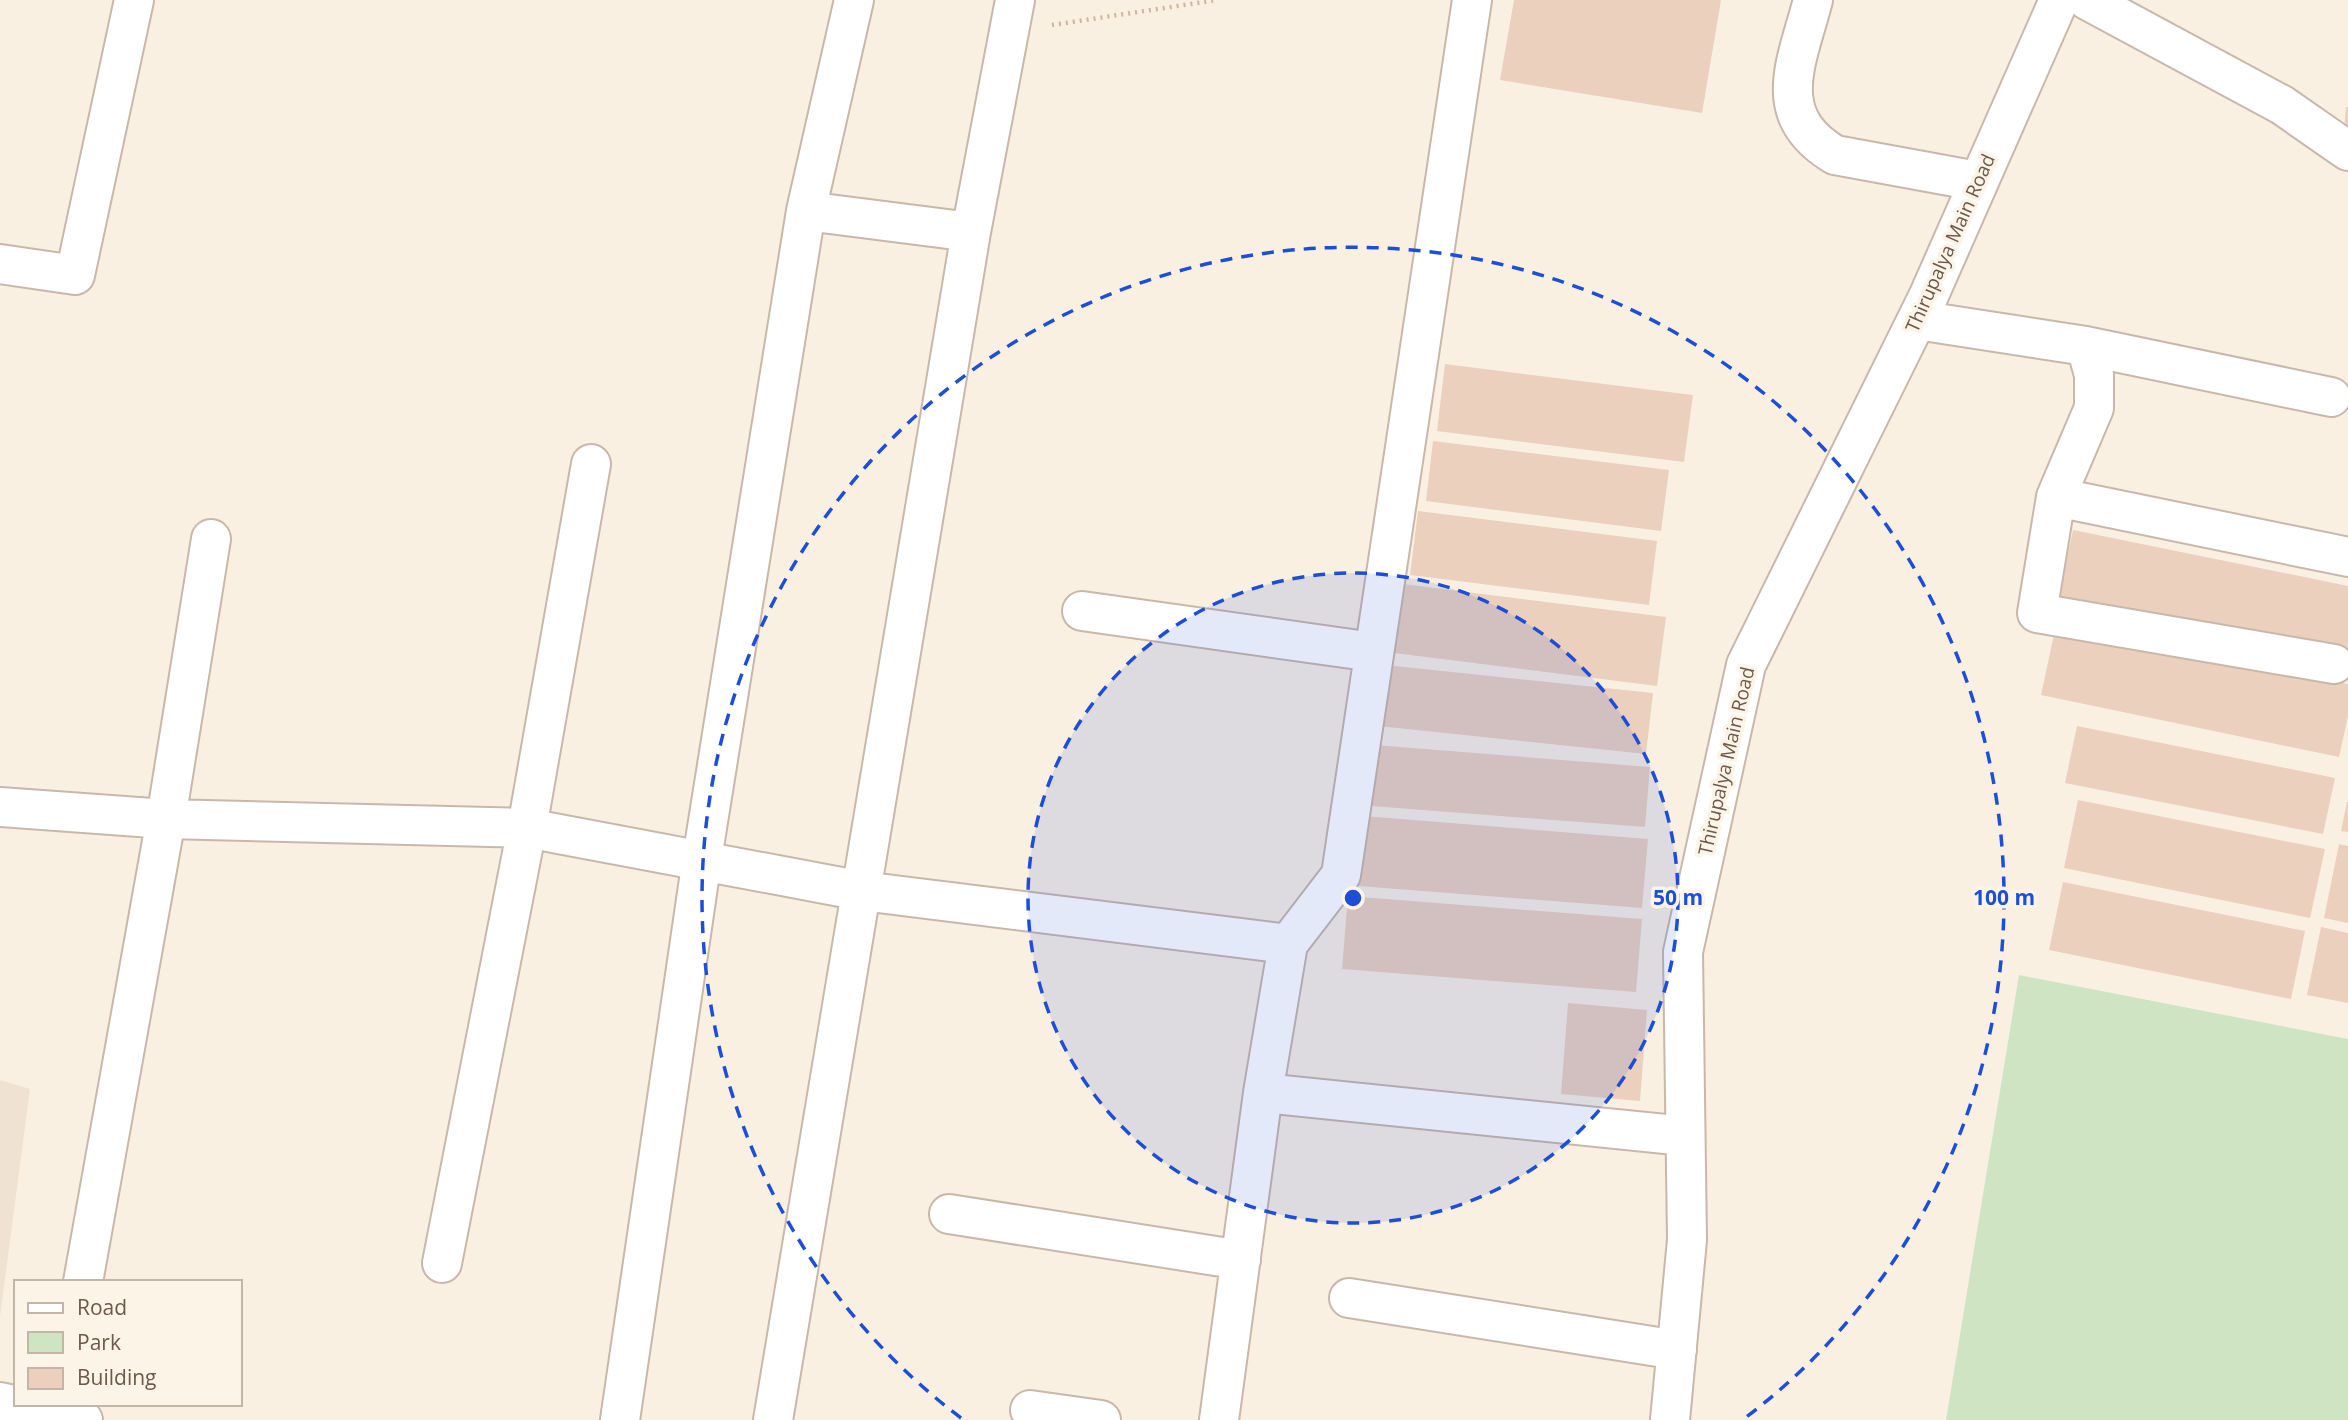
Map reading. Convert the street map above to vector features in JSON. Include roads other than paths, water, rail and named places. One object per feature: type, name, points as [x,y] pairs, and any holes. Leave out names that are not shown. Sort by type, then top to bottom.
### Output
[{"type":"street","points":[[0,264],[75,275],[134,0]]},
{"type":"street","points":[[620,1420],[702,859],[806,211],[855,0]]},
{"type":"street","points":[[1219,1420],[1263,1093],[1288,944],[1341,875],[1472,0]]},
{"type":"street","points":[[1813,0],[1793,76],[1791,101],[1800,125],[1815,143],[1835,155],[1977,181]]},
{"type":"street","name":"Thirupalya Main Road","points":[[1670,1420],[1687,1240],[1683,952],[1745,664],[1917,320],[2059,0]]},
{"type":"street","points":[[2087,0],[2282,105],[2348,151]]},
{"type":"street","points":[[773,1420],[971,232],[1012,16]]},
{"type":"street","points":[[806,211],[971,232]]},
{"type":"street","points":[[1917,320],[2086,346],[2331,397]]},
{"type":"street","points":[[2086,346],[2094,375],[2094,408],[2056,497],[2037,613],[2334,664]]},
{"type":"street","points":[[442,1263],[527,828],[591,464]]},
{"type":"street","points":[[2056,497],[2348,557]]},
{"type":"street","points":[[83,1280],[166,818],[211,539]]},
{"type":"street","points":[[1082,611],[1373,652]]},
{"type":"street","points":[[0,807],[166,818],[527,828],[862,891],[1288,944]]},
{"type":"street","points":[[1263,1093],[1685,1136]]},
{"type":"street","points":[[949,1214],[1241,1260]]},
{"type":"street","points":[[1349,1298],[1677,1350]]},
{"type":"street","points":[[18,1406],[83,1420]]},
{"type":"street","points":[[1030,1410],[1101,1420]]}]
